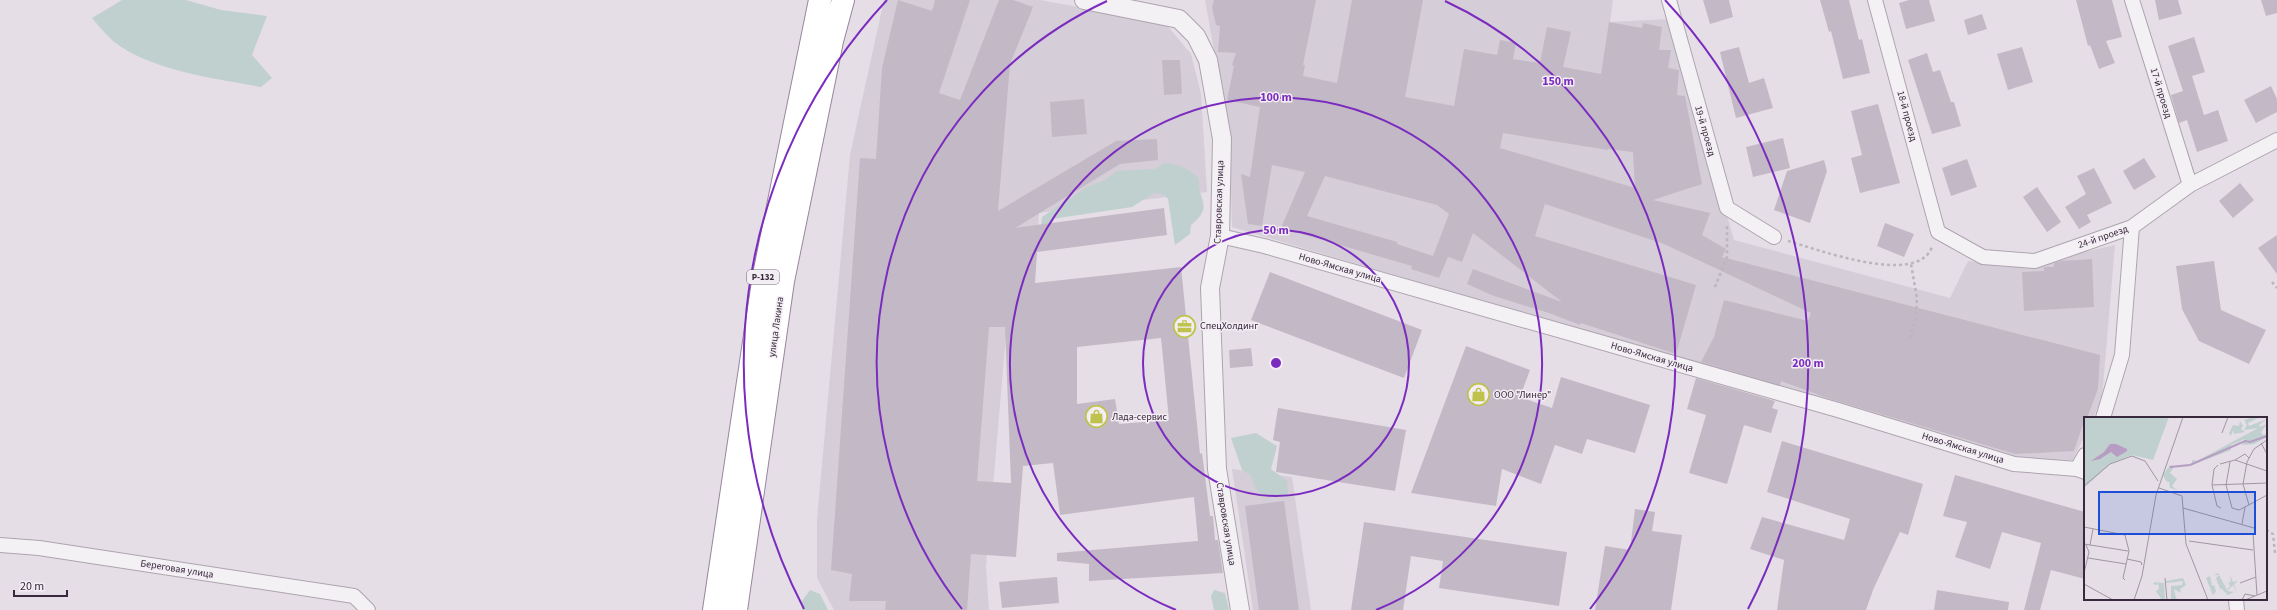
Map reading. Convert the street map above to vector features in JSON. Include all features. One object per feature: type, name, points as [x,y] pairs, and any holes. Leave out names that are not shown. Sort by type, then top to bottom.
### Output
[{"type":"highway","name":"улица Лакина","points":[[714,610],[764,275],[820,0]]},
{"type":"highway","name":"улица Лакина","points":[[736,610],[783,281],[832,42],[844,0]]},
{"type":"street","name":"Ставровская улица","points":[[1084,0],[1179,19],[1196,36],[1208,60],[1222,139],[1220,236],[1210,288],[1217,469],[1240,610]]},
{"type":"street","name":"19-й проезд","points":[[1669,0],[1727,208]]},
{"type":"street","name":"18-й проезд","points":[[1875,0],[1938,232]]},
{"type":"street","name":"17-й проезд","points":[[2132,0],[2190,185]]},
{"type":"street","name":"24-й проезд","points":[[1938,232],[1982,257],[2035,261],[2132,227],[2190,185],[2277,140]]},
{"type":"street","points":[[1727,208],[1774,237]]},
{"type":"street","points":[[2103,417],[2122,355],[2132,227]]},
{"type":"street","name":"Ново-Ямская улица","points":[[1220,236],[1264,246],[1588,338],[1838,410],[2014,464],[2081,470]]},
{"type":"street","points":[[2081,470],[2084,459]]},
{"type":"street","name":"Береговая улица","points":[[0,545],[39,548],[354,596],[368,610]]},
{"type":"path","points":[[1715,287],[1727,257],[1727,208]]},
{"type":"path","points":[[1774,237],[1868,262],[1894,266],[1911,264],[1921,260],[1930,252],[1938,232]]},
{"type":"path","points":[[1910,338],[1916,318],[1917,298],[1911,264]]},
{"type":"path","points":[[2272,282],[2277,288]]},
{"type":"path","points":[[2267,531],[2273,534],[2275,553]]},
{"type":"shaded area","points":[[122,0],[186,0],[221,10],[267,16],[252,55],[272,78],[261,87],[223,80],[184,72],[164,66],[146,60],[128,51],[113,41],[92,18]]},
{"type":"shaded area","points":[[884,0],[1040,0],[1165,23],[1191,54],[1201,94],[1207,192],[1039,213],[1033,312],[1006,335],[986,567],[989,610],[834,610],[817,578],[817,520],[850,155]]},
{"type":"shaded area","points":[[1205,0],[1613,0],[1610,22],[1670,19],[1734,240],[1950,298],[1968,261],[2017,267],[2115,245],[2102,398],[2093,417],[2084,417],[2084,436],[2073,460],[2018,459],[1232,227],[1230,139]]},
{"type":"shaded area","points":[[1165,163],[1184,168],[1196,175],[1199,179],[1200,193],[1204,207],[1198,218],[1191,225],[1190,234],[1175,245],[1168,199],[1165,195],[1154,193],[1132,207],[1052,219],[1049,243],[1039,248],[1042,217],[1087,187],[1105,180],[1117,171],[1155,169]]},
{"type":"shaded area","points":[[1256,433],[1277,446],[1271,469],[1287,481],[1288,496],[1268,496],[1260,493],[1256,489],[1251,475],[1242,470],[1231,438]]},
{"type":"shaded area","points":[[1232,469],[1292,477],[1311,610],[1253,610]]},
{"type":"shaded area","points":[[810,590],[820,594],[828,610],[802,610],[802,601]]},
{"type":"shaded area","points":[[1214,590],[1225,593],[1229,610],[1214,610],[1211,596]]},
{"type":"building","points":[[898,0],[932,11],[935,0],[970,0],[939,93],[960,100],[999,0],[1013,0],[1033,7],[1010,64],[998,211],[1116,141],[1157,139],[1158,160],[1120,164],[1015,228],[1164,208],[1167,235],[1037,252],[1035,283],[1181,267],[1200,454],[1202,453],[1210,516],[1213,516],[1215,540],[1218,540],[1223,573],[1089,581],[1089,564],[1057,561],[1057,553],[1198,541],[1194,497],[1060,515],[1053,463],[1023,466],[1016,557],[971,554],[967,610],[885,610],[886,601],[849,601],[852,574],[831,570],[860,158],[876,159],[882,68]],"holes":[[[989,327],[1005,327],[1011,483],[977,481]],[[1161,338],[1169,420],[1119,424],[1115,399],[1077,404],[1077,347]]]},
{"type":"building","points":[[1214,0],[1316,0],[1303,65],[1305,65],[1303,76],[1337,83],[1352,0],[1423,0],[1405,97],[1454,106],[1464,49],[1497,55],[1500,40],[1516,43],[1513,59],[1540,63],[1547,27],[1571,32],[1563,67],[1601,74],[1609,22],[1642,28],[1643,23],[1662,27],[1659,50],[1671,50],[1668,68],[1679,70],[1677,95],[1685,96],[1702,184],[1653,200],[1710,213],[1702,235],[1726,249],[1722,257],[2100,355],[2098,389],[2087,417],[2084,417],[2074,451],[2015,454],[1827,398],[1781,381],[1780,385],[1701,362],[1714,337],[1724,300],[1808,321],[1811,313],[1664,244],[1545,204],[1535,236],[1696,285],[1676,354],[1581,323],[1580,325],[1549,313],[1494,296],[1467,284],[1473,269],[1562,302],[1473,233],[1462,262],[1448,257],[1439,278],[1411,269],[1412,266],[1281,228],[1305,172],[1272,165],[1262,226],[1248,224],[1241,174],[1250,177],[1260,107],[1227,100],[1234,66],[1232,65],[1236,53],[1218,52],[1220,26],[1216,25],[1212,7]],"holes":[[[1503,133],[1608,150],[1633,152],[1635,188],[1500,148]],[[1325,176],[1437,205],[1449,214],[1433,256],[1397,244],[1397,242],[1307,216]]]},
{"type":"building","points":[[1703,0],[1729,0],[1733,17],[1710,24]]},
{"type":"building","points":[[1820,0],[1849,0],[1859,40],[1862,39],[1870,73],[1843,79],[1831,31],[1829,32]]},
{"type":"building","points":[[1909,0],[1929,0],[1935,21],[1906,29],[1899,3]]},
{"type":"building","points":[[2076,0],[2112,0],[2122,37],[2106,41],[2115,63],[2099,69],[2090,45],[2088,46]]},
{"type":"building","points":[[2155,0],[2178,0],[2182,14],[2159,20]]},
{"type":"building","points":[[2261,0],[2277,0],[2277,13],[2266,16]]},
{"type":"building","points":[[1982,14],[1987,29],[1968,35],[1964,20]]},
{"type":"building","points":[[2194,37],[2205,72],[2192,76],[2204,115],[2218,110],[2228,141],[2197,152],[2187,120],[2179,123],[2171,95],[2183,91],[2168,46]]},
{"type":"building","points":[[1739,47],[1749,83],[1764,78],[1773,108],[1736,118],[1720,52]]},
{"type":"building","points":[[2022,47],[2033,82],[2008,90],[1997,54]]},
{"type":"building","points":[[1927,53],[1933,72],[1940,70],[1951,102],[1954,102],[1961,126],[1932,134],[1908,60]]},
{"type":"building","points":[[1162,60],[1180,60],[1182,94],[1164,95]]},
{"type":"building","points":[[2271,86],[2277,99],[2277,112],[2256,123],[2244,100]]},
{"type":"building","points":[[1084,99],[1087,134],[1052,137],[1050,102]]},
{"type":"building","points":[[1878,104],[1900,183],[1860,193],[1851,158],[1862,155],[1851,111]]},
{"type":"building","points":[[1783,138],[1790,168],[1753,177],[1746,147]]},
{"type":"building","points":[[2144,158],[2156,177],[2134,190],[2123,171]]},
{"type":"building","points":[[1967,159],[1977,187],[1951,196],[1942,168]]},
{"type":"building","points":[[1824,160],[1827,171],[1810,223],[1774,210],[1787,171]]},
{"type":"building","points":[[2094,168],[2112,203],[2087,215],[2091,222],[2079,229],[2065,207],[2086,194],[2077,176]]},
{"type":"building","points":[[2240,183],[2254,200],[2233,218],[2219,201]]},
{"type":"building","points":[[2037,187],[2061,222],[2047,232],[2023,197]]},
{"type":"building","points":[[1885,223],[1914,234],[1904,257],[1877,246]]},
{"type":"building","points":[[2277,235],[2277,274],[2258,248]]},
{"type":"building","points":[[2092,259],[2094,307],[2024,311],[2022,272],[2044,271],[2044,267],[2054,267],[2054,263],[2061,261]]},
{"type":"building","points":[[2214,261],[2221,310],[2266,330],[2249,364],[2199,341],[2182,309],[2176,266]]},
{"type":"building","points":[[1270,272],[1422,330],[1404,378],[1251,320]]},
{"type":"building","points":[[1466,346],[1530,370],[1520,397],[1552,408],[1561,377],[1650,405],[1635,453],[1587,439],[1582,454],[1555,445],[1541,484],[1502,469],[1496,506],[1411,493]]},
{"type":"building","points":[[1251,348],[1253,366],[1230,368],[1229,350]]},
{"type":"building","points":[[1696,378],[1775,401],[1772,408],[1778,410],[1771,433],[1744,425],[1727,484],[1689,473],[1706,415],[1687,409]]},
{"type":"building","points":[[1278,408],[1406,430],[1395,491],[1276,472],[1280,442],[1273,440]]},
{"type":"building","points":[[1782,441],[1923,484],[1908,535],[1900,532],[1873,590],[1866,610],[1777,610],[1784,560],[1750,549],[1762,517],[1844,540],[1850,519],[1767,492]]},
{"type":"building","points":[[1955,475],[2084,512],[2084,579],[2051,570],[2040,610],[2024,610],[2041,543],[2002,532],[1990,569],[1955,557],[1967,522],[1943,516]]},
{"type":"building","points":[[1284,501],[1299,610],[1259,610],[1245,506]]},
{"type":"building","points":[[1635,509],[1655,512],[1652,531],[1682,535],[1671,610],[1595,610],[1605,546],[1630,550]]},
{"type":"building","points":[[1364,522],[1567,552],[1559,606],[1439,588],[1443,561],[1411,556],[1403,610],[1351,610]]},
{"type":"building","points":[[1057,577],[1059,603],[1002,608],[999,582]]},
{"type":"building","points":[[1937,590],[2009,602],[2008,610],[1934,610]]},
{"type":"place","name":"СпецХолдинг","points":[[1184,326]]},
{"type":"place","name":"ООО \"Линер\"","points":[[1479,395]]},
{"type":"place","name":"Лада-сервис","points":[[1097,417]]}]
